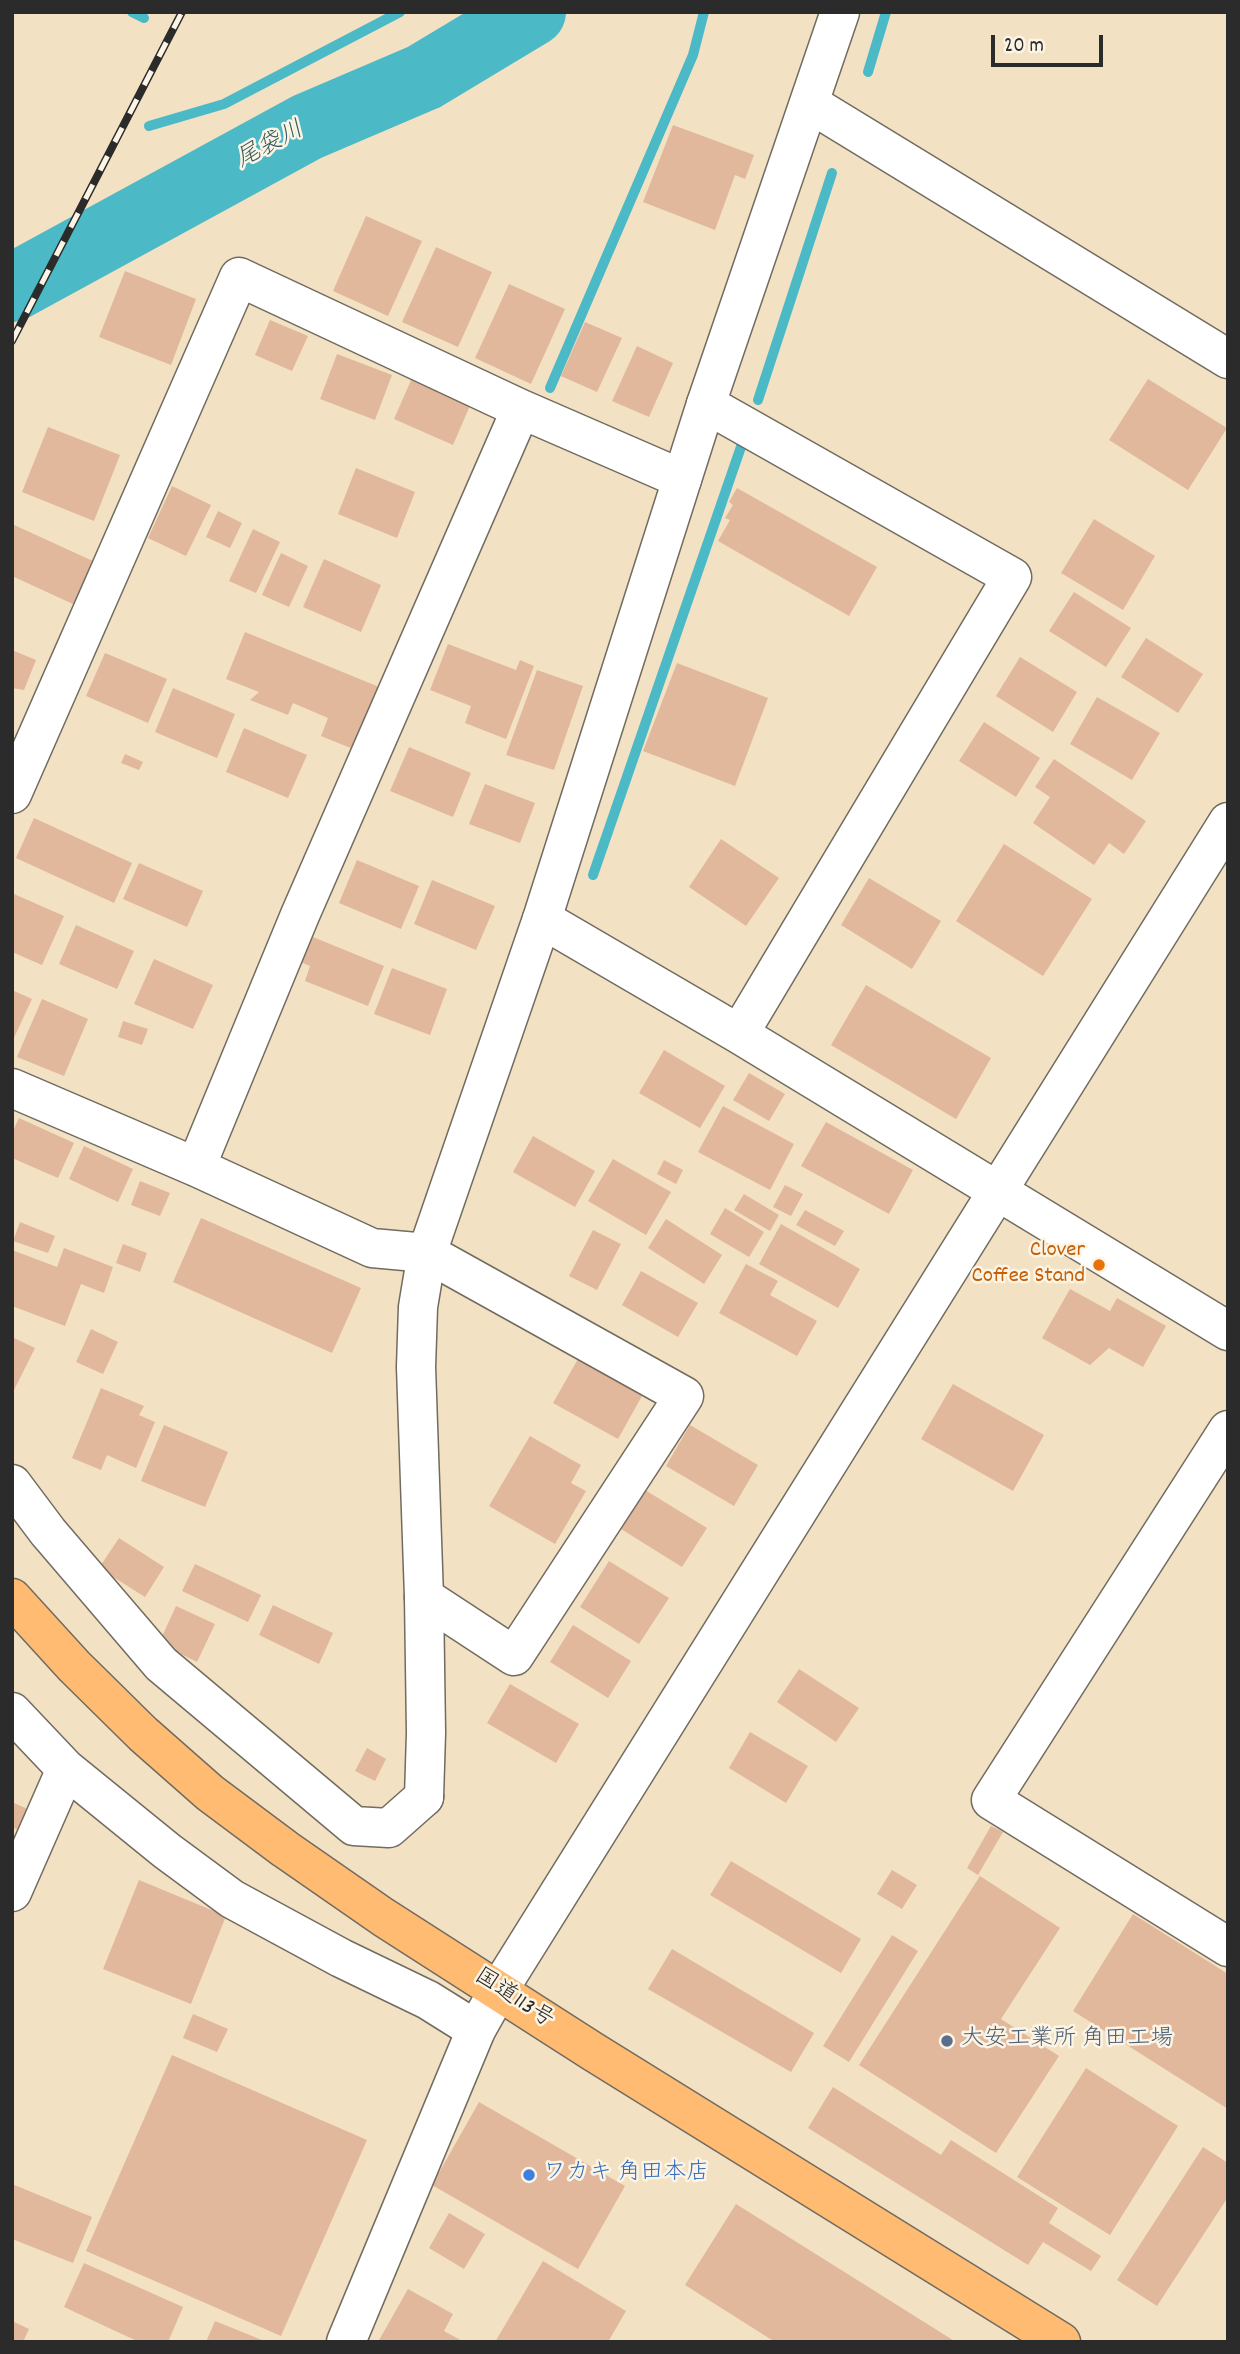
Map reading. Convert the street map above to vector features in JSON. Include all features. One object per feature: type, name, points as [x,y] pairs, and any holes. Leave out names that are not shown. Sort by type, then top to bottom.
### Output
[{"type":"highway","name":"国道113号","points":[[12,1598],[84,1676],[143,1734],[210,1793],[285,1849],[383,1917],[498,1991],[1062,2342]]},
{"type":"street","points":[[12,1484],[48,1532],[161,1664],[354,1826],[389,1828],[424,1797],[424,1597],[416,1367],[418,1307],[427,1253],[542,919],[706,404],[840,12]]},
{"type":"street","points":[[809,103],[1228,359]]},
{"type":"street","points":[[12,794],[239,277],[521,409],[682,479]]},
{"type":"street","points":[[706,404],[1012,577],[740,1034]]},
{"type":"street","points":[[196,1167],[300,915],[521,409]]},
{"type":"street","points":[[346,2342],[476,2030],[498,1991],[1228,822]]},
{"type":"street","points":[[542,919],[740,1034],[1228,1331]]},
{"type":"street","points":[[12,1088],[196,1167],[372,1248],[427,1253],[684,1396],[514,1656],[424,1597]]},
{"type":"street","points":[[1228,1430],[991,1800],[1228,1947]]},
{"type":"street","points":[[12,1712],[66,1769],[167,1851],[232,1899],[341,1958],[428,2000],[476,2030]]},
{"type":"street","points":[[12,1892],[66,1769]]},
{"type":"building","points":[[673,125],[754,155],[745,179],[735,175],[715,230],[643,202]]},
{"type":"building","points":[[366,216],[422,241],[388,316],[333,291]]},
{"type":"building","points":[[436,247],[492,272],[458,347],[402,322]]},
{"type":"building","points":[[125,271],[196,299],[171,365],[99,337]]},
{"type":"building","points":[[509,284],[565,309],[531,384],[475,358]]},
{"type":"building","points":[[270,320],[308,336],[292,371],[255,355]]},
{"type":"building","points":[[585,322],[622,338],[597,392],[561,376]]},
{"type":"building","points":[[637,346],[673,363],[649,417],[612,401]]},
{"type":"building","points":[[337,354],[392,375],[375,420],[320,399]]},
{"type":"building","points":[[416,369],[475,394],[453,445],[394,419]]},
{"type":"building","points":[[1148,379],[1227,428],[1188,490],[1109,440]]},
{"type":"building","points":[[48,427],[120,455],[94,521],[22,492]]},
{"type":"building","points":[[356,468],[415,492],[397,538],[338,514]]},
{"type":"building","points":[[172,486],[211,505],[186,556],[148,538]]},
{"type":"building","points":[[737,488],[877,567],[849,616],[718,541],[730,520],[725,518],[733,505],[729,502]]},
{"type":"building","points":[[218,511],[242,523],[230,548],[206,537]]},
{"type":"building","points":[[1094,519],[1155,556],[1123,610],[1061,573]]},
{"type":"building","points":[[12,524],[95,562],[75,605],[12,576]]},
{"type":"building","points":[[253,529],[280,542],[256,593],[229,581]]},
{"type":"building","points":[[281,553],[308,566],[289,607],[262,595]]},
{"type":"building","points":[[324,559],[381,585],[361,632],[303,607]]},
{"type":"building","points":[[1074,592],[1131,628],[1106,667],[1049,631]]},
{"type":"building","points":[[245,632],[384,689],[358,751],[321,736],[328,718],[293,703],[288,715],[250,700],[259,692],[226,679]]},
{"type":"building","points":[[1146,638],[1203,674],[1178,713],[1121,677]]},
{"type":"building","points":[[448,644],[516,670],[520,660],[534,666],[506,739],[465,723],[471,706],[430,690]]},
{"type":"building","points":[[12,650],[36,660],[24,690],[12,688]]},
{"type":"building","points":[[105,653],[167,679],[148,723],[86,696]]},
{"type":"building","points":[[1020,657],[1077,692],[1053,732],[996,696]]},
{"type":"building","points":[[677,663],[768,698],[735,786],[643,751]]},
{"type":"building","points":[[537,670],[583,686],[554,770],[506,755]]},
{"type":"building","points":[[173,688],[235,714],[217,758],[155,732]]},
{"type":"building","points":[[1097,697],[1160,733],[1132,780],[1070,744]]},
{"type":"building","points":[[984,722],[1040,758],[1016,797],[959,761]]},
{"type":"building","points":[[244,728],[307,755],[288,798],[226,772]]},
{"type":"building","points":[[409,747],[471,773],[453,817],[390,791]]},
{"type":"building","points":[[125,754],[143,762],[139,770],[121,763]]},
{"type":"building","points":[[1054,759],[1146,821],[1124,854],[1109,843],[1094,865],[1033,823],[1050,797],[1035,787]]},
{"type":"building","points":[[485,784],[535,803],[520,843],[469,824]]},
{"type":"building","points":[[34,818],[132,863],[114,903],[16,858]]},
{"type":"building","points":[[721,839],[779,878],[746,926],[689,887]]},
{"type":"building","points":[[1004,844],[1092,899],[1043,976],[956,921]]},
{"type":"building","points":[[357,860],[419,886],[401,929],[339,903]]},
{"type":"building","points":[[139,863],[203,891],[187,927],[123,899]]},
{"type":"building","points":[[869,878],[941,921],[912,969],[841,925]]},
{"type":"building","points":[[432,880],[495,906],[476,950],[414,924]]},
{"type":"building","points":[[14,894],[64,916],[42,965],[12,952]]},
{"type":"building","points":[[76,925],[134,951],[117,989],[59,964]]},
{"type":"building","points":[[308,935],[384,966],[368,1006],[305,981],[310,966],[298,961]]},
{"type":"building","points":[[154,959],[213,985],[193,1029],[134,1004]]},
{"type":"building","points":[[392,968],[447,989],[430,1035],[374,1014]]},
{"type":"building","points":[[866,985],[991,1058],[956,1119],[831,1045]]},
{"type":"building","points":[[12,990],[32,999],[12,1042]]},
{"type":"building","points":[[42,999],[88,1019],[64,1076],[17,1057]]},
{"type":"building","points":[[123,1021],[148,1029],[142,1045],[118,1037]]},
{"type":"building","points":[[664,1050],[725,1086],[700,1128],[639,1093]]},
{"type":"building","points":[[749,1073],[785,1094],[769,1121],[733,1100]]},
{"type":"building","points":[[723,1106],[794,1144],[770,1190],[698,1152]]},
{"type":"building","points":[[19,1118],[74,1143],[58,1178],[12,1158],[12,1133]]},
{"type":"building","points":[[826,1122],[913,1170],[889,1214],[801,1166]]},
{"type":"building","points":[[533,1136],[595,1171],[575,1207],[513,1172]]},
{"type":"building","points":[[84,1146],[133,1169],[118,1202],[69,1179]]},
{"type":"building","points":[[613,1159],[671,1192],[646,1235],[588,1201]]},
{"type":"building","points":[[664,1160],[683,1170],[676,1184],[657,1174]]},
{"type":"building","points":[[140,1181],[170,1193],[160,1216],[131,1205]]},
{"type":"building","points":[[785,1185],[803,1194],[791,1216],[773,1207]]},
{"type":"building","points":[[744,1194],[779,1215],[770,1231],[734,1210]]},
{"type":"building","points":[[725,1208],[764,1232],[749,1257],[710,1234]]},
{"type":"building","points":[[805,1210],[844,1231],[835,1246],[796,1225]]},
{"type":"building","points":[[201,1218],[361,1288],[332,1353],[173,1282]]},
{"type":"building","points":[[666,1219],[722,1255],[704,1284],[648,1248]]},
{"type":"building","points":[[20,1222],[55,1236],[48,1253],[13,1241]]},
{"type":"building","points":[[781,1224],[860,1269],[838,1308],[759,1264]]},
{"type":"building","points":[[593,1230],[621,1244],[597,1290],[569,1276]]},
{"type":"building","points":[[123,1244],[147,1253],[140,1272],[116,1263]]},
{"type":"building","points":[[64,1248],[113,1267],[104,1293],[81,1284],[65,1326],[12,1306],[12,1250],[57,1267]]},
{"type":"building","points":[[746,1264],[778,1281],[770,1295],[817,1321],[797,1356],[719,1313]]},
{"type":"building","points":[[641,1271],[698,1303],[678,1337],[622,1305]]},
{"type":"building","points":[[1070,1289],[1110,1311],[1117,1298],[1166,1326],[1143,1367],[1109,1348],[1090,1365],[1042,1338]]},
{"type":"building","points":[[91,1329],[118,1342],[103,1374],[76,1362]]},
{"type":"building","points":[[12,1337],[35,1348],[12,1394]]},
{"type":"building","points":[[578,1359],[642,1396],[618,1439],[553,1403]]},
{"type":"building","points":[[953,1384],[1044,1435],[1013,1491],[921,1439]]},
{"type":"building","points":[[101,1388],[144,1406],[139,1415],[155,1422],[136,1468],[107,1455],[101,1470],[72,1458]]},
{"type":"building","points":[[164,1425],[228,1452],[205,1507],[141,1481]]},
{"type":"building","points":[[690,1425],[758,1465],[734,1506],[666,1466]]},
{"type":"building","points":[[530,1436],[581,1465],[571,1483],[586,1491],[555,1544],[489,1506]]},
{"type":"building","points":[[645,1490],[707,1528],[682,1567],[621,1529]]},
{"type":"building","points":[[119,1538],[164,1567],[145,1597],[99,1568]]},
{"type":"building","points":[[609,1561],[669,1598],[639,1644],[580,1607]]},
{"type":"building","points":[[195,1564],[261,1595],[248,1622],[182,1591]]},
{"type":"building","points":[[273,1605],[333,1633],[319,1664],[259,1635]]},
{"type":"building","points":[[176,1606],[215,1624],[197,1662],[159,1643]]},
{"type":"building","points":[[573,1625],[631,1661],[608,1698],[550,1662]]},
{"type":"building","points":[[799,1669],[859,1708],[836,1742],[777,1702]]},
{"type":"building","points":[[510,1684],[579,1724],[556,1763],[487,1723]]},
{"type":"building","points":[[750,1732],[808,1766],[786,1803],[729,1768]]},
{"type":"building","points":[[367,1748],[386,1759],[375,1781],[355,1771]]},
{"type":"building","points":[[12,1802],[32,1811],[23,1832],[12,1827]]},
{"type":"building","points":[[991,1826],[1003,1832],[978,1875],[967,1868]]},
{"type":"building","points":[[731,1861],[861,1939],[841,1973],[710,1895]]},
{"type":"building","points":[[892,1870],[917,1885],[902,1909],[877,1894]]},
{"type":"building","points":[[980,1876],[1060,1928],[1001,2019],[1059,2056],[996,2153],[859,2065]]},
{"type":"building","points":[[139,1880],[226,1916],[191,2004],[103,1969]]},
{"type":"building","points":[[1133,1914],[1228,1974],[1228,2109],[1073,2011]]},
{"type":"building","points":[[892,1935],[918,1951],[849,2062],[823,2046]]},
{"type":"building","points":[[672,1949],[814,2033],[791,2072],[648,1989]]},
{"type":"building","points":[[193,2014],[228,2029],[217,2052],[183,2038]]},
{"type":"building","points":[[172,2055],[367,2140],[281,2336],[86,2251]]},
{"type":"building","points":[[1086,2068],[1178,2126],[1110,2235],[1017,2177]]},
{"type":"building","points":[[833,2087],[941,2155],[951,2140],[1058,2208],[1049,2223],[1101,2256],[1091,2271],[1043,2242],[1028,2265],[808,2128]]},
{"type":"building","points":[[479,2102],[625,2186],[578,2269],[432,2185]]},
{"type":"building","points":[[1203,2147],[1228,2163],[1228,2197],[1157,2306],[1117,2280]]},
{"type":"building","points":[[12,2184],[92,2217],[73,2263],[12,2239]]},
{"type":"building","points":[[736,2204],[956,2342],[775,2342],[685,2285]]},
{"type":"building","points":[[449,2213],[485,2234],[464,2269],[429,2248]]},
{"type":"building","points":[[543,2261],[626,2311],[608,2342],[495,2342]]},
{"type":"building","points":[[84,2263],[183,2307],[168,2342],[139,2342],[64,2307]]},
{"type":"building","points":[[408,2289],[453,2314],[444,2331],[464,2342],[378,2342]]},
{"type":"building","points":[[12,2321],[29,2329],[23,2342],[12,2342]]},
{"type":"building","points":[[215,2321],[267,2342],[206,2342]]},
{"type":"waterway","points":[[132,12],[144,18]]},
{"type":"waterway","points":[[149,126],[224,104],[400,12]]},
{"type":"waterway","name":"尾袋川","points":[[12,288],[307,127],[424,77],[532,12]]},
{"type":"waterway","points":[[550,388],[693,55],[704,12]]},
{"type":"waterway","points":[[868,72],[886,12]]},
{"type":"waterway","points":[[758,400],[832,173]]},
{"type":"waterway","points":[[593,875],[743,441]]},
{"type":"railway","points":[[12,341],[182,12]]},
{"type":"place","name":"Clover Coffee Stand","points":[[1099,1265]]},
{"type":"place","name":"大安工業所 角田工場","points":[[947,2041]]},
{"type":"place","name":"ワカキ 角田本店","points":[[529,2175]]}]
